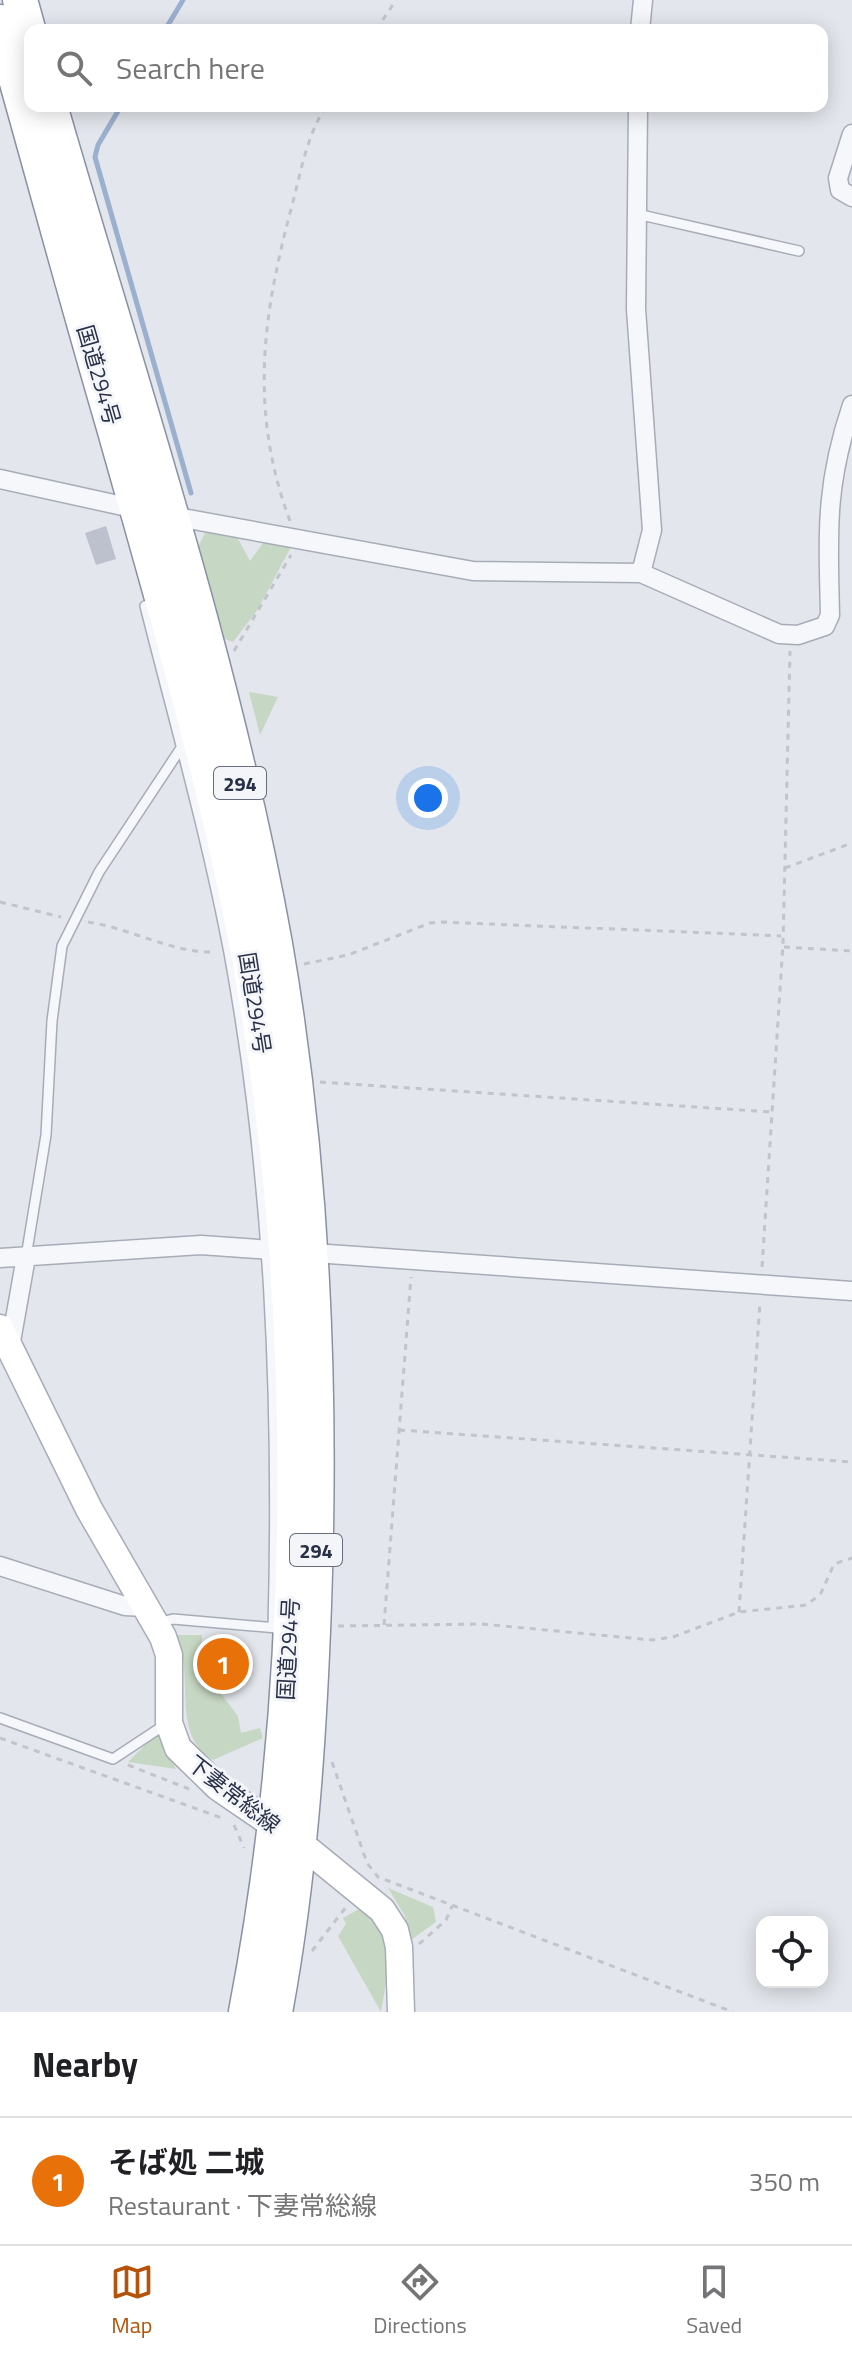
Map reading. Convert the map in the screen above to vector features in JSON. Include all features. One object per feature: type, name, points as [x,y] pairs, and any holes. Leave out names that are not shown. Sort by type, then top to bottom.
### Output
[{"type":"highway","points":[[20,0],[27,24]]},
{"type":"highway","name":"国道294号","points":[[0,22],[24,99]]},
{"type":"highway","name":"国道294号","points":[[28,112],[239,781],[269,917],[292,1055],[289,1253],[293,1423],[281,1628],[287,1835],[275,2012]]},
{"type":"highway","name":"国道294号","points":[[52,112],[153,513],[163,602],[213,786],[244,935],[265,1065],[289,1253],[317,1530],[309,1752],[246,2012]]},
{"type":"main road","name":"下妻常総線","points":[[5,1338],[89,1509],[151,1615],[169,1655],[169,1723],[178,1748],[187,1760],[382,1910],[395,1930],[400,1958],[401,2012]]},
{"type":"street","points":[[641,24],[643,0]]},
{"type":"street","points":[[638,112],[636,309],[652,530],[641,573]]},
{"type":"street","points":[[852,134],[838,178],[840,190],[852,197]]},
{"type":"street","points":[[0,479],[153,513],[473,571],[641,573],[791,635],[816,630],[828,622],[828,505],[837,450],[852,405]]},
{"type":"street","points":[[0,1258],[201,1245],[852,1291]]},
{"type":"street","points":[[5,1338],[26,1257]]},
{"type":"street","points":[[0,1566],[151,1615]]},
{"type":"lane","points":[[637,214],[799,251]]},
{"type":"lane","points":[[163,602],[145,606],[228,951],[256,1129],[289,1253]]},
{"type":"lane","points":[[26,1257],[46,1135],[62,946],[72,920],[99,872],[181,748]]},
{"type":"lane","points":[[151,1615],[281,1628]]},
{"type":"lane","points":[[0,1718],[113,1759],[153,1730],[169,1723]]},
{"type":"path","points":[[380,24],[396,0]]},
{"type":"path","points":[[226,659],[239,647],[298,537],[273,476],[267,446],[262,396],[263,359],[280,247],[309,140],[323,112]]},
{"type":"path","points":[[739,1612],[782,946],[791,635]]},
{"type":"path","points":[[785,868],[852,843]]},
{"type":"path","points":[[0,902],[72,920],[115,926],[189,950],[228,951]]},
{"type":"path","points":[[296,966],[348,955],[430,923],[443,922],[782,936]]},
{"type":"path","points":[[782,946],[852,951]]},
{"type":"path","points":[[312,1081],[772,1112]]},
{"type":"path","points":[[384,1625],[412,1261]]},
{"type":"path","points":[[399,1430],[852,1462]]},
{"type":"path","points":[[334,1626],[482,1624],[652,1640],[673,1637],[739,1612],[807,1605],[821,1593],[834,1564],[852,1558]]},
{"type":"path","points":[[0,1738],[231,1820],[221,1811]]},
{"type":"path","points":[[113,1759],[196,1791]]},
{"type":"path","points":[[331,1761],[367,1863],[378,1877],[733,2012]]},
{"type":"path","points":[[400,1958],[439,1928],[452,1906]]},
{"type":"path","points":[[305,1961],[344,1907]]},
{"type":"green space","points":[[206,531],[237,537],[250,561],[266,539],[292,545],[258,609],[233,642],[225,639],[197,549]]},
{"type":"green space","points":[[249,692],[278,697],[260,735]]},
{"type":"green space","points":[[177,1635],[202,1635],[202,1669],[238,1716],[241,1733],[260,1728],[263,1738],[213,1760],[200,1749],[187,1720],[182,1651]]},
{"type":"green space","points":[[154,1736],[160,1737],[176,1769],[128,1762]]},
{"type":"green space","points":[[388,1888],[433,1907],[436,1922],[411,1940],[405,1916]]},
{"type":"green space","points":[[359,1909],[371,1919],[385,1942],[387,1968],[381,2012],[338,1936],[346,1924],[343,1918]]},
{"type":"building","points":[[106,526],[116,559],[96,565],[85,533]]},
{"type":"building","points":[[206,1640],[231,1641],[230,1681],[213,1681],[205,1670]]},
{"type":"waterway","points":[[169,24],[183,0]]},
{"type":"waterway","points":[[117,112],[98,145],[95,157],[191,493]]},
{"type":"place","name":"そば処 二城","points":[[223,1664]]}]
